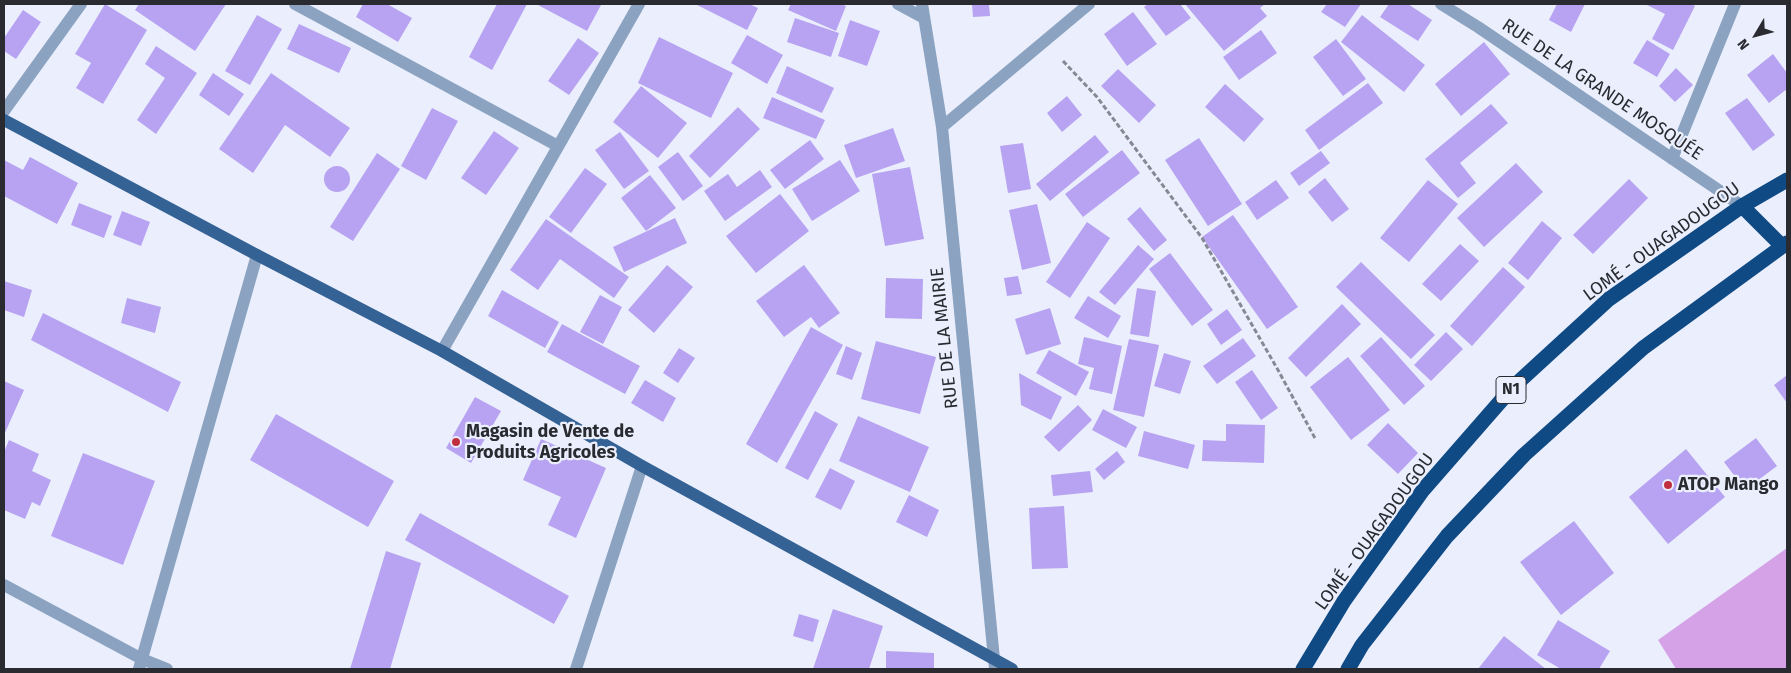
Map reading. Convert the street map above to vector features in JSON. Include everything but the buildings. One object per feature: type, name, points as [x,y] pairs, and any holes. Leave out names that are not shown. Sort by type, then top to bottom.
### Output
[{"type":"highway","name":"LOMÉ - OUAGADOUGOU","points":[[1303,669],[1344,601],[1423,490],[1513,388],[1609,299],[1742,206],[1787,180]]},
{"type":"highway","points":[[1348,669],[1362,645],[1447,536],[1524,455],[1643,348],[1784,245],[1742,206]]},
{"type":"main road","points":[[4,120],[256,255],[442,351],[642,466],[995,664],[1012,669]]},
{"type":"street","points":[[4,111],[81,4]]},
{"type":"street","points":[[295,4],[558,146]]},
{"type":"street","points":[[442,351],[639,4]]},
{"type":"street","points":[[898,4],[924,18]]},
{"type":"street","name":"RUE DE LA MAIRIE","points":[[922,4],[942,127],[995,664]]},
{"type":"street","points":[[942,127],[1089,4]]},
{"type":"street","name":"RUE DE LA GRANDE MOSQUÉE","points":[[1441,4],[1478,27],[1742,206]]},
{"type":"street","points":[[1672,159],[1735,4]]},
{"type":"street","points":[[141,664],[256,255]]},
{"type":"street","points":[[576,669],[642,466]]},
{"type":"street","points":[[4,585],[141,664],[167,669]]},
{"type":"path","points":[[1044,41],[1097,97],[1202,238],[1316,440]]},
{"type":"shaded area","points":[[1787,548],[1787,669],[1676,669],[1658,640]]},
{"type":"place","name":"Magasin de Vente de Produits Agricoles","points":[[456,442]]},
{"type":"place","name":"ATOP Mango","points":[[1668,485]]}]
